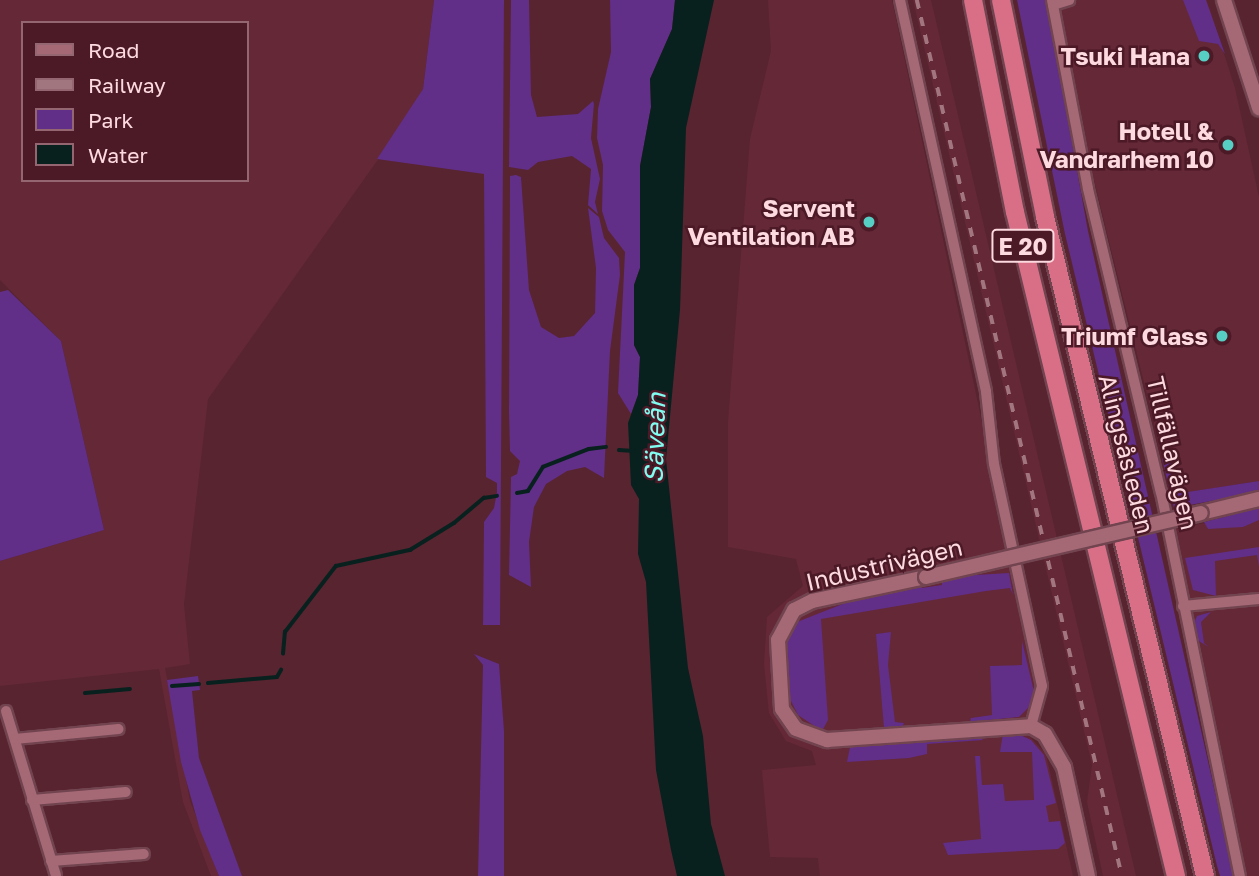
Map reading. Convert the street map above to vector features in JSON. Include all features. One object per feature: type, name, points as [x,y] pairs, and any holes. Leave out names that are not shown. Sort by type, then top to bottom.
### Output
[{"type":"highway","name":"E 20","points":[[973,0],[1015,212],[1176,876]]},
{"type":"highway","name":"Alingsåsleden","points":[[1001,0],[1045,217],[1205,876]]},
{"type":"street","points":[[900,0],[986,392],[994,464],[1042,686],[1031,726],[1056,747],[1064,767],[1088,876]]},
{"type":"street","points":[[1052,2],[1069,0]]},
{"type":"street","points":[[1224,0],[1259,108]]},
{"type":"street","name":"Tillfällavägen","points":[[1052,2],[1088,189],[1158,481],[1240,876]]},
{"type":"street","name":"Industrivägen","points":[[1031,726],[839,741],[805,734],[788,720],[779,694],[776,654],[781,629],[794,610],[812,601],[1259,499]]},
{"type":"street","points":[[1183,606],[1259,598]]},
{"type":"street","points":[[6,710],[56,876]]},
{"type":"street","points":[[15,740],[119,729]]},
{"type":"street","points":[[32,800],[126,792]]},
{"type":"street","points":[[51,861],[144,854]]},
{"type":"shaded area","points":[[0,0],[434,0],[423,89],[406,120],[208,399],[184,604],[190,664],[165,668],[190,801],[219,876],[211,876],[183,802],[159,669],[0,686],[0,561],[104,530],[61,341],[0,280]]},
{"type":"shaded area","points":[[768,0],[892,0],[1038,685],[1038,702],[1029,714],[1029,736],[1046,754],[1073,876],[820,876],[818,858],[770,857],[762,770],[816,765],[812,751],[786,741],[769,713],[764,664],[767,617],[803,586],[796,559],[728,547],[728,422],[750,139],[771,51]]},
{"type":"shaded area","points":[[913,0],[931,0],[1136,876],[1103,876],[1087,802],[1092,765]]},
{"type":"shaded area","points":[[1057,0],[1206,0],[1235,88],[1259,197],[1259,481],[1172,495],[1079,120]]},
{"type":"shaded area","points":[[1259,511],[1259,876],[1243,876],[1173,530]]},
{"type":"green space","points":[[434,0],[504,0],[500,625],[483,625],[484,522],[494,508],[497,492],[497,483],[486,477],[484,174],[377,159],[423,89]]},
{"type":"green space","points":[[511,0],[529,0],[531,95],[537,117],[578,114],[593,101],[591,138],[600,179],[595,202],[598,214],[588,205],[591,169],[572,156],[538,162],[528,170],[509,167]]},
{"type":"green space","points":[[610,0],[675,0],[672,29],[650,79],[651,107],[640,166],[640,268],[634,285],[634,345],[640,357],[638,395],[631,414],[618,393],[625,252],[608,230],[602,211],[603,165],[597,138],[598,109],[611,52]]},
{"type":"green space","points":[[1017,0],[1046,0],[1088,231],[1234,876],[1220,876],[1217,866],[1065,234]]},
{"type":"green space","points":[[1183,0],[1206,0],[1225,54],[1218,44],[1199,41]]},
{"type":"green space","points":[[510,176],[521,177],[529,290],[541,327],[559,338],[574,336],[595,313],[596,268],[588,208],[599,217],[604,238],[619,258],[620,275],[610,351],[604,478],[585,467],[567,471],[546,484],[534,507],[529,542],[531,587],[509,575],[511,477],[517,474],[520,461],[510,451],[509,413]]},
{"type":"green space","points":[[8,290],[61,341],[104,530],[0,561],[0,292]]},
{"type":"green space","points":[[1171,450],[1181,493],[1259,481],[1259,492],[1174,508],[1162,459]]},
{"type":"green space","points":[[1259,508],[1259,520],[1243,527],[1208,529],[1204,522]]},
{"type":"green space","points":[[1259,547],[1259,567],[1257,555],[1215,561],[1216,596],[1193,590],[1185,558]]},
{"type":"green space","points":[[1009,573],[1013,595],[1010,588],[986,591],[821,619],[828,720],[822,731],[798,715],[789,697],[785,663],[786,643],[797,622],[863,596],[921,583],[922,588],[942,585],[942,580],[959,576]]},
{"type":"green space","points":[[1211,612],[1201,622],[1204,643],[1209,647],[1197,640],[1194,623],[1197,616]]},
{"type":"green space","points":[[891,632],[888,665],[895,722],[904,723],[901,729],[884,728],[876,634]]},
{"type":"green space","points":[[1022,641],[1036,700],[1019,717],[970,722],[971,718],[992,715],[990,666],[1022,665]]},
{"type":"green space","points":[[474,654],[499,664],[504,731],[504,876],[478,876],[483,665]]},
{"type":"green space","points":[[198,676],[200,690],[192,691],[199,758],[242,876],[219,876],[200,830],[181,762],[167,680]]},
{"type":"green space","points":[[1014,732],[1031,740],[1044,755],[1056,803],[1046,806],[1049,822],[1060,821],[1065,843],[1058,849],[948,855],[943,843],[981,839],[975,756],[980,756],[982,785],[1003,784],[1005,801],[1034,800],[1032,752],[1000,752],[1003,733]]},
{"type":"green space","points":[[979,736],[983,740],[927,744],[927,754],[909,758],[847,762],[850,747]]},
{"type":"water","name":"Säveån","points":[[675,0],[714,0],[686,128],[680,310],[666,459],[688,668],[703,736],[711,824],[725,876],[677,876],[656,770],[646,582],[638,554],[639,499],[631,485],[628,423],[638,395],[640,357],[634,345],[634,285],[640,268],[640,166],[651,107],[650,79],[672,29]]},
{"type":"waterway","points":[[517,493],[528,491],[543,467],[589,449],[606,447]]},
{"type":"waterway","name":"Säveån","points":[[619,450],[634,451]]},
{"type":"waterway","points":[[283,654],[285,632],[336,566],[410,550],[454,523],[484,498],[497,496]]},
{"type":"waterway","points":[[208,683],[277,677],[281,670]]},
{"type":"waterway","points":[[172,686],[199,684]]},
{"type":"waterway","points":[[85,693],[130,689]]},
{"type":"railway","points":[[917,0],[1122,876]]},
{"type":"place","name":"Tsuki Hana","points":[[1204,56]]},
{"type":"place","name":"Hotell & Vandrarhem 10","points":[[1228,145]]},
{"type":"place","name":"Servent Ventilation AB","points":[[869,222]]},
{"type":"place","name":"Triumf Glass","points":[[1222,336]]}]
